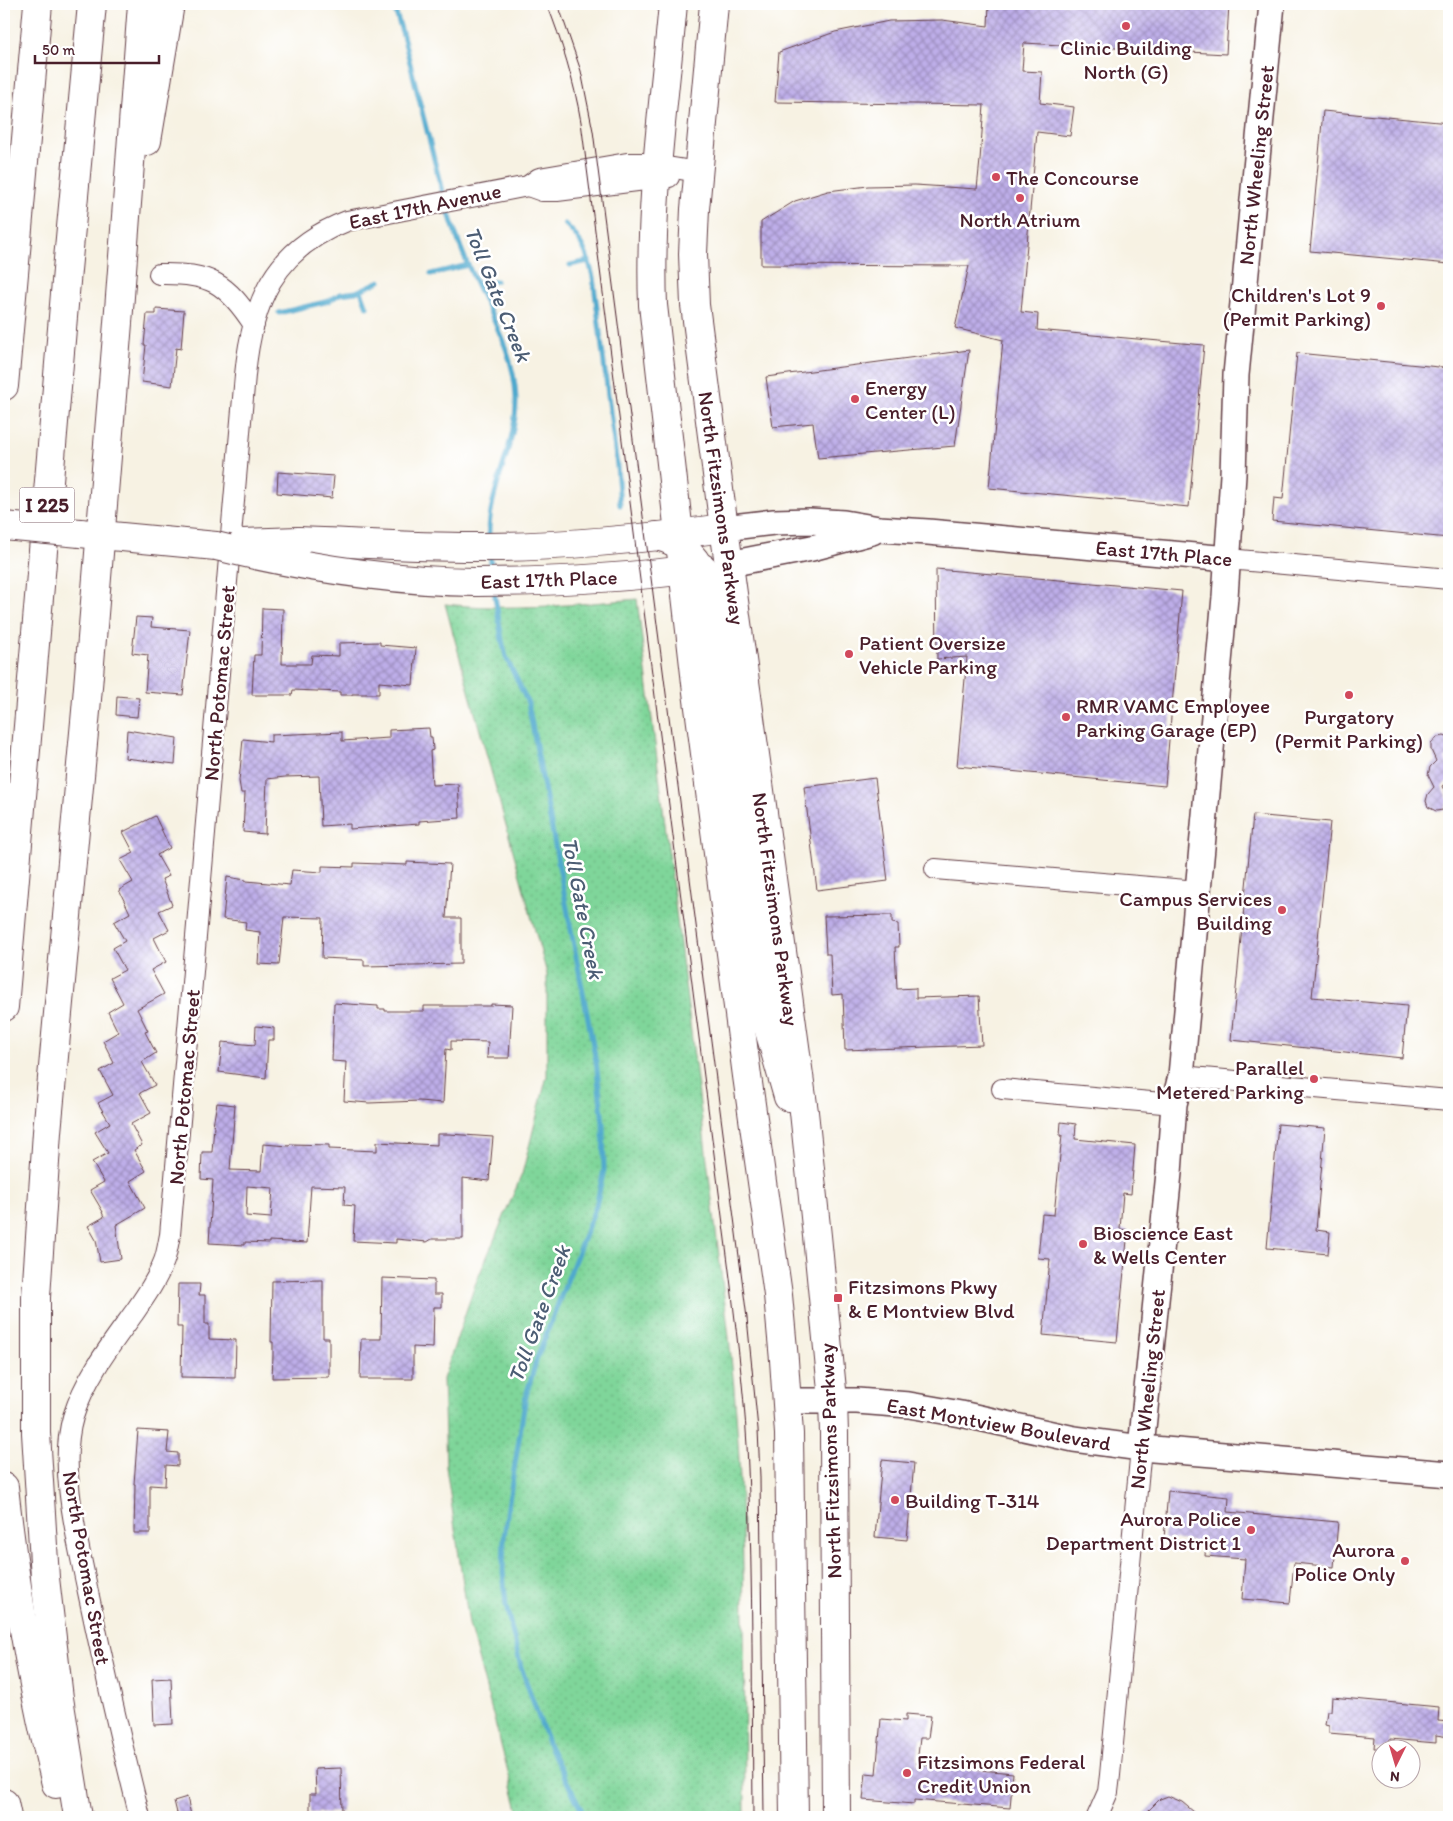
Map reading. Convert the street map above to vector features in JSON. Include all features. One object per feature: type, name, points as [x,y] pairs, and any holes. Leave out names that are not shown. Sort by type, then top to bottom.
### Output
[{"type":"main road","points":[[4,386],[38,4]]},
{"type":"main road","name":"I 225","points":[[4,1007],[67,270],[92,4]]},
{"type":"main road","points":[[118,323],[142,4]]},
{"type":"main road","points":[[78,1817],[59,1698],[48,1607],[38,1466],[35,1337],[38,1254],[90,534],[118,323],[170,4]]},
{"type":"main road","name":"North Fitzsimons Parkway","points":[[673,4],[653,242],[653,305],[711,804],[778,1295],[788,1401],[794,1817]]},
{"type":"main road","name":"North Fitzsimons Parkway","points":[[714,4],[698,172],[694,248],[695,295],[699,340],[811,1172],[832,1400],[836,1817]]},
{"type":"main road","name":"East 17th Place","points":[[4,526],[216,546],[306,566],[447,582],[543,581],[640,576],[724,528]]},
{"type":"main road","name":"East 17th Place","points":[[216,546],[260,541],[475,547],[560,545],[596,541],[681,551],[729,564]]},
{"type":"main road","points":[[681,551],[707,587],[766,1017],[811,1172]]},
{"type":"main road","points":[[4,1487],[14,1570],[28,1654],[64,1817]]},
{"type":"main road","points":[[4,1803],[7,1817]]},
{"type":"street","name":"North Wheeling Street","points":[[1097,1817],[1108,1792],[1110,1775],[1168,1183],[1174,1104],[1181,1076],[1228,559],[1237,370],[1272,4]]},
{"type":"street","name":"East 17th Avenue","points":[[254,325],[265,290],[286,261],[302,246],[336,225],[361,217],[528,186],[539,178],[627,163],[643,163],[658,172],[698,172]]},
{"type":"street","points":[[159,274],[193,275],[216,282],[244,309],[254,325]]},
{"type":"street","name":"North Potomac Street","points":[[140,1817],[100,1652],[77,1535],[68,1470],[68,1439],[73,1416],[84,1389],[96,1367],[157,1277],[165,1259],[170,1235],[246,368],[254,325]]},
{"type":"street","name":"East 17th Place","points":[[724,528],[774,522],[844,523],[879,529],[1449,579]]},
{"type":"street","name":"East 17th Place","points":[[729,564],[812,548],[879,529]]},
{"type":"street","points":[[935,869],[1198,892]]},
{"type":"street","points":[[1181,1076],[1449,1100]]},
{"type":"street","points":[[1002,1089],[1174,1104]]},
{"type":"street","name":"East Montview Boulevard","points":[[788,1401],[832,1400],[909,1405],[961,1414],[1074,1439],[1141,1448],[1449,1474]]},
{"type":"green space","points":[[637,599],[727,1320],[733,1382],[738,1444],[743,1568],[745,1817],[520,1817],[469,1624],[446,1467],[443,1379],[475,1285],[522,1174],[547,1076],[547,974],[445,604],[517,607]]},
{"type":"building","points":[[989,4],[1229,4],[1226,54],[1024,43],[1022,71],[1042,72],[1040,103],[1074,107],[1070,136],[1037,132],[1021,312],[1038,314],[1037,330],[1204,345],[1189,507],[989,488],[1003,340],[955,328],[969,266],[761,265],[761,222],[795,201],[828,191],[868,186],[915,185],[977,189],[980,160],[984,105],[775,102],[779,52],[835,32],[889,21],[942,20],[988,26]]},
{"type":"building","points":[[1323,111],[1449,123],[1449,264],[1310,251]]},
{"type":"building","points":[[156,309],[184,311],[181,349],[176,348],[172,386],[142,382],[147,314],[156,314]]},
{"type":"building","name":"Energy Center (L)","points":[[969,350],[955,446],[818,458],[813,423],[773,427],[766,377]]},
{"type":"building","points":[[1297,353],[1449,368],[1449,538],[1272,521],[1274,498],[1283,499]]},
{"type":"building","points":[[278,472],[334,476],[332,498],[277,493]]},
{"type":"building","name":"RMR VAMC Employee Parking Garage (EP)","points":[[936,569],[1182,591],[1165,786],[957,766],[967,657],[937,659]]},
{"type":"building","points":[[262,608],[283,609],[282,664],[311,664],[312,655],[339,656],[339,643],[380,642],[380,645],[416,648],[413,685],[379,682],[379,694],[340,695],[340,692],[293,690],[292,695],[252,695],[254,655],[261,655]]},
{"type":"building","points":[[136,617],[152,618],[151,627],[190,630],[183,695],[145,692],[148,655],[132,653]]},
{"type":"building","points":[[117,696],[139,698],[137,717],[116,715]]},
{"type":"building","points":[[429,728],[433,750],[430,751],[432,785],[458,784],[460,818],[419,821],[419,824],[350,829],[350,824],[321,826],[319,776],[285,777],[267,779],[265,834],[243,832],[245,793],[241,793],[239,781],[243,739],[271,742],[271,735],[342,732],[342,741],[389,738],[389,730]]},
{"type":"building","points":[[127,730],[177,738],[175,764],[125,758]]},
{"type":"building","points":[[1444,736],[1449,738],[1449,755],[1445,759],[1449,768],[1449,780],[1442,786],[1448,800],[1443,810],[1436,811],[1428,807],[1426,801],[1428,794],[1434,787],[1428,775],[1430,767],[1436,761],[1431,750],[1431,744],[1437,737]]},
{"type":"building","points":[[875,778],[888,881],[817,890],[804,787]]},
{"type":"building","name":"Campus Services Building","points":[[1253,815],[1330,822],[1312,997],[1407,1006],[1402,1058],[1231,1040]]},
{"type":"building","points":[[155,816],[170,848],[157,855],[169,876],[162,879],[172,905],[159,911],[169,930],[154,938],[166,962],[151,970],[164,994],[137,1009],[148,1031],[145,1032],[156,1053],[142,1062],[155,1085],[140,1093],[151,1113],[131,1124],[142,1145],[134,1150],[146,1171],[130,1181],[145,1208],[116,1225],[121,1259],[100,1262],[96,1240],[88,1226],[104,1217],[90,1190],[104,1182],[92,1162],[108,1153],[95,1132],[110,1123],[98,1103],[113,1095],[100,1071],[114,1063],[103,1041],[118,1032],[108,1012],[123,1003],[110,978],[125,970],[113,948],[125,941],[114,922],[130,913],[119,890],[133,882],[120,860],[134,853],[123,832]]},
{"type":"building","points":[[407,862],[450,864],[446,918],[461,918],[461,964],[364,966],[364,960],[322,958],[323,918],[284,917],[279,965],[258,964],[260,932],[245,930],[246,922],[223,919],[227,877],[246,881],[290,885],[292,870],[322,872],[322,866],[354,867],[354,863],[407,865]]},
{"type":"building","points":[[892,915],[892,923],[898,924],[899,947],[895,947],[897,989],[916,988],[916,998],[979,996],[982,1045],[845,1050],[843,994],[832,995],[830,954],[826,954],[824,916]]},
{"type":"building","points":[[334,1003],[378,1006],[378,1009],[385,1009],[385,1011],[424,1011],[424,1006],[512,1005],[509,1058],[487,1058],[488,1042],[451,1041],[451,1050],[446,1049],[443,1103],[419,1101],[369,1103],[344,1101],[346,1062],[332,1061]]},
{"type":"building","points":[[256,1026],[274,1028],[274,1040],[268,1040],[266,1078],[219,1072],[222,1042],[255,1045]]},
{"type":"building","points":[[217,1103],[235,1105],[230,1170],[261,1171],[263,1144],[289,1146],[290,1144],[329,1145],[329,1149],[377,1151],[377,1142],[437,1145],[437,1134],[493,1137],[489,1181],[463,1178],[463,1239],[432,1239],[427,1242],[396,1239],[396,1243],[353,1241],[355,1206],[344,1205],[345,1187],[311,1186],[307,1243],[269,1241],[269,1243],[245,1242],[245,1245],[209,1243],[213,1180],[201,1179],[202,1152],[212,1152],[213,1125]],"holes":[[[247,1186],[273,1188],[271,1218],[246,1216]]]},
{"type":"building","name":"Bioscience East & Wells Center","points":[[1061,1122],[1076,1124],[1075,1139],[1135,1145],[1131,1194],[1123,1193],[1120,1229],[1128,1230],[1117,1342],[1043,1335],[1050,1259],[1038,1258],[1042,1214],[1054,1215],[1062,1135],[1060,1135]]},
{"type":"building","points":[[1278,1124],[1325,1128],[1316,1230],[1330,1232],[1328,1254],[1267,1248]]},
{"type":"building","points":[[382,1278],[434,1280],[434,1294],[442,1294],[442,1307],[434,1307],[433,1348],[413,1347],[413,1379],[360,1379],[361,1339],[381,1339]]},
{"type":"building","points":[[323,1280],[323,1338],[329,1338],[329,1377],[272,1378],[272,1281]]},
{"type":"building","points":[[178,1284],[200,1284],[199,1295],[205,1295],[205,1324],[209,1324],[209,1339],[236,1340],[235,1378],[181,1377],[182,1327],[177,1327]]},
{"type":"building","points":[[138,1430],[169,1432],[167,1452],[178,1453],[178,1466],[166,1465],[165,1486],[150,1485],[150,1533],[134,1533],[134,1484]]},
{"type":"building","name":"Building T-314","points":[[882,1460],[914,1463],[907,1540],[875,1537]]},
{"type":"building","name":"Aurora Police Department District 1","points":[[1168,1491],[1229,1497],[1228,1512],[1338,1522],[1334,1567],[1294,1563],[1290,1603],[1242,1599],[1245,1559],[1205,1556],[1206,1542],[1164,1539]]},
{"type":"building","points":[[171,1678],[173,1724],[154,1725],[152,1679]]},
{"type":"building","points":[[1332,1697],[1439,1707],[1438,1721],[1449,1722],[1449,1737],[1436,1735],[1436,1743],[1420,1742],[1420,1738],[1375,1738],[1329,1733],[1329,1726],[1325,1725],[1327,1711],[1331,1711]]},
{"type":"building","points":[[906,1714],[931,1716],[928,1738],[920,1738],[917,1764],[1013,1773],[1010,1808],[914,1800],[914,1804],[863,1800],[866,1773],[876,1774],[881,1719],[906,1721]]},
{"type":"building","points":[[341,1768],[342,1812],[310,1813],[310,1794],[316,1794],[315,1769]]},
{"type":"building","points":[[1168,1796],[1182,1802],[1200,1817],[1142,1817],[1160,1799]]},
{"type":"building","points":[[187,1797],[191,1815],[178,1817],[174,1801]]},
{"type":"waterway","name":"Toll Gate Creek","points":[[393,4],[403,35],[444,199]]},
{"type":"waterway","name":"Toll Gate Creek","points":[[447,207],[464,256],[508,354],[515,383],[515,417],[493,503],[489,539]]},
{"type":"waterway","points":[[565,224],[584,248],[593,277],[617,466],[620,505]]},
{"type":"waterway","points":[[570,265],[589,261]]},
{"type":"waterway","points":[[431,274],[468,265]]},
{"type":"waterway","points":[[279,313],[329,301],[340,294],[356,292],[380,281]]},
{"type":"waterway","points":[[477,285],[496,281]]},
{"type":"waterway","points":[[361,291],[367,307]]},
{"type":"waterway","name":"Toll Gate Creek","points":[[490,555],[492,574]]},
{"type":"waterway","name":"Toll Gate Creek","points":[[494,590],[506,657],[528,703],[596,1061],[603,1123],[604,1170],[596,1206],[537,1358],[526,1396],[508,1507],[504,1538],[503,1571],[506,1606],[521,1667],[549,1746],[585,1817]]},
{"type":"tram line","points":[[547,4],[567,62],[581,122],[739,1354],[747,1445],[750,1512],[753,1817]]},
{"type":"tram line","points":[[558,4],[581,71],[593,131],[747,1318],[758,1429],[760,1477],[764,1817]]},
{"type":"place","name":"Clinic Building North (G)","points":[[1126,26]]},
{"type":"place","name":"The Concourse","points":[[996,177]]},
{"type":"place","name":"North Atrium","points":[[1020,198]]},
{"type":"place","name":"Children's Lot 9 (Permit Parking)","points":[[1381,306]]},
{"type":"place","name":"Energy Center (L)","points":[[855,399]]},
{"type":"place","name":"Patient Oversize Vehicle Parking","points":[[849,654]]},
{"type":"place","name":"Purgatory (Permit Parking)","points":[[1349,695]]},
{"type":"place","name":"RMR VAMC Employee Parking Garage (EP)","points":[[1066,717]]},
{"type":"place","name":"Campus Services Building","points":[[1282,910]]},
{"type":"place","name":"Parallel Metered Parking","points":[[1314,1079]]},
{"type":"place","name":"Bioscience East & Wells Center","points":[[1083,1244]]},
{"type":"place","name":"Fitzsimons Pkwy & E Montview Blvd","points":[[838,1298]]},
{"type":"place","name":"Building T-314","points":[[895,1500]]},
{"type":"place","name":"Aurora Police Department District 1","points":[[1251,1530]]},
{"type":"place","name":"Aurora Police Only","points":[[1405,1561]]},
{"type":"place","name":"Fitzsimons Federal Credit Union","points":[[907,1773]]}]
